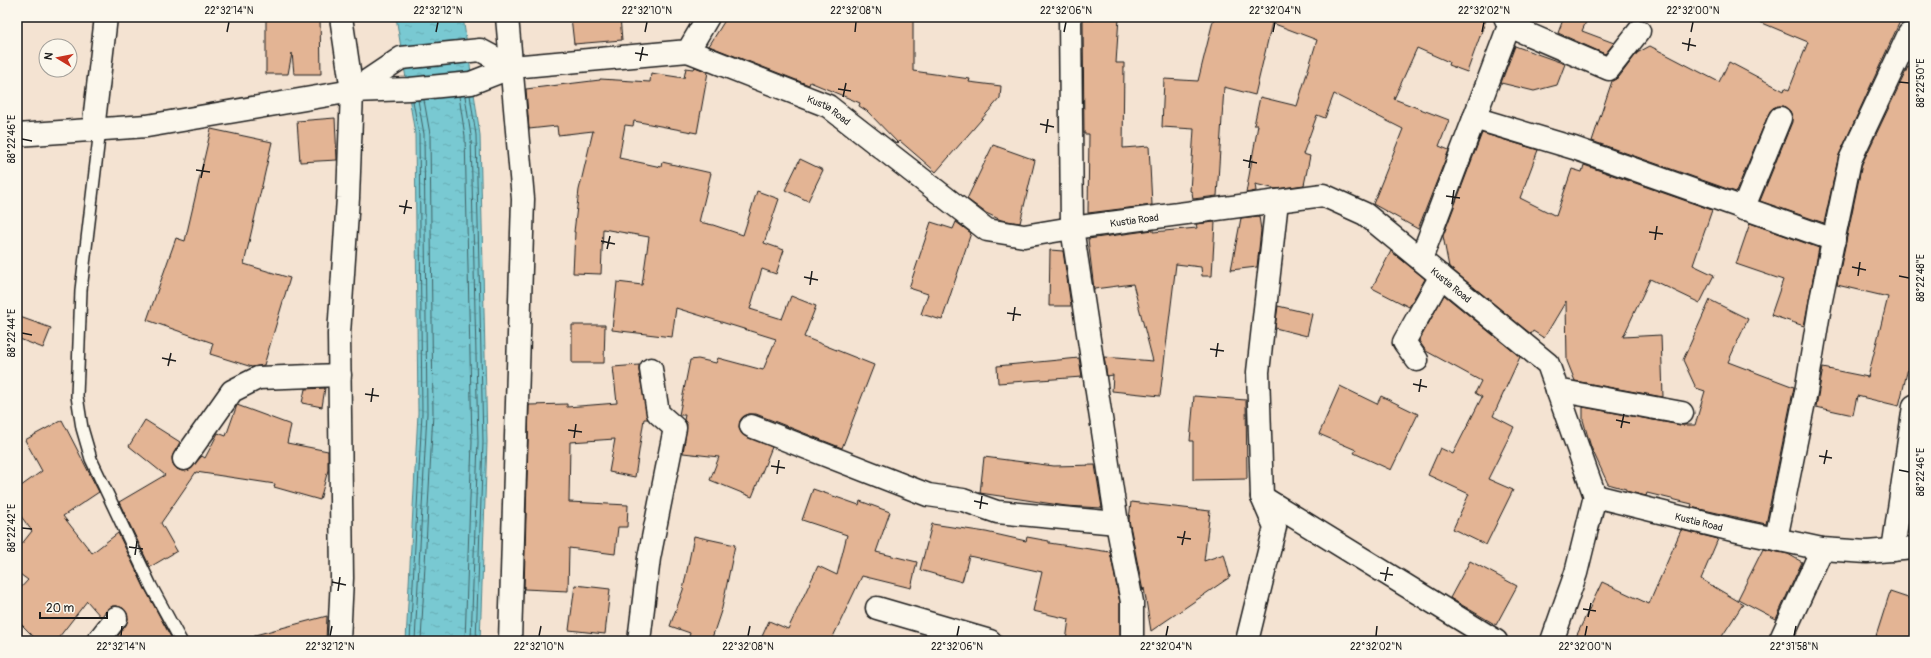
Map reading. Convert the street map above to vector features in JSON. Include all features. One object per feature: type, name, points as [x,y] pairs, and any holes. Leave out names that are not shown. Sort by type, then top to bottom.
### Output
[{"type":"street","points":[[96,130],[106,17]]},
{"type":"street","points":[[339,641],[342,578],[339,334],[348,198],[352,91],[341,17]]},
{"type":"street","points":[[508,17],[523,199],[510,641]]},
{"type":"street","points":[[17,135],[147,126],[352,91],[410,89],[471,83],[512,67],[688,51],[708,17]]},
{"type":"street","points":[[1070,17],[1072,228],[1116,523],[1132,602],[1132,641]]},
{"type":"street","points":[[1421,259],[1474,118],[1507,22],[1609,69],[1639,31]]},
{"type":"street","points":[[1776,539],[1850,160],[1909,34]]},
{"type":"street","points":[[352,91],[401,58],[480,50],[512,67]]},
{"type":"street","name":"Kustia Road","points":[[688,51],[828,106],[987,230],[1024,236],[1072,228],[1323,195],[1365,214],[1548,364],[1595,496],[1822,549],[1867,552],[1914,548]]},
{"type":"street","points":[[1474,118],[1574,148],[1834,240]]},
{"type":"street","points":[[1743,209],[1780,118]]},
{"type":"street","points":[[1247,641],[1275,527],[1262,497],[1258,372],[1277,201]]},
{"type":"street","points":[[1417,360],[1404,342],[1441,276]]},
{"type":"street","points":[[639,641],[649,558],[675,428],[658,413],[651,369]]},
{"type":"street","points":[[184,459],[232,391],[258,378],[340,376]]},
{"type":"street","points":[[1557,390],[1682,413]]},
{"type":"street","points":[[1893,550],[1914,406]]},
{"type":"street","points":[[751,426],[928,495],[963,500],[997,512],[1116,523]]},
{"type":"street","points":[[1552,641],[1576,574],[1595,496]]},
{"type":"street","points":[[1262,497],[1496,641]]},
{"type":"street","points":[[1780,641],[1822,549]]},
{"type":"street","points":[[878,608],[990,641]]},
{"type":"street","points":[[98,641],[116,618]]},
{"type":"lane","points":[[96,130],[81,290],[77,396],[82,428],[91,459],[151,586],[181,641]]},
{"type":"water","points":[[396,17],[463,17],[480,135],[487,442],[480,641],[406,641],[418,413],[415,134]]},
{"type":"building","points":[[266,17],[320,17],[321,74],[294,74],[292,53],[288,74],[266,74]]},
{"type":"building","points":[[571,17],[620,17],[622,40],[574,44]]},
{"type":"building","points":[[727,17],[913,17],[913,71],[970,79],[969,82],[1001,86],[1000,98],[936,172],[900,141],[898,143],[867,111],[859,106],[860,103],[810,82],[809,85],[709,46]]},
{"type":"building","points":[[1094,17],[1119,17],[1116,63],[1124,63],[1123,148],[1149,146],[1152,205],[1088,213],[1089,134],[1084,134],[1083,19],[1094,20]]},
{"type":"building","points":[[1214,17],[1487,17],[1467,72],[1448,65],[1449,62],[1417,48],[1394,99],[1449,120],[1439,146],[1449,150],[1418,229],[1373,204],[1403,129],[1334,94],[1325,118],[1317,115],[1303,154],[1310,156],[1304,185],[1276,189],[1255,184],[1256,191],[1246,193],[1258,125],[1254,125],[1260,97],[1297,106],[1317,40],[1272,23],[1255,95],[1224,87],[1217,196],[1193,199],[1192,192],[1190,191],[1194,129],[1162,127],[1164,79],[1198,81]]},
{"type":"building","points":[[1564,17],[1588,17],[1582,31],[1614,43],[1605,54],[1558,33]]},
{"type":"building","points":[[1748,17],[1902,17],[1839,155],[1824,223],[1760,201],[1792,122],[1790,111],[1784,106],[1773,108],[1769,113],[1736,192],[1592,141],[1612,81],[1619,77],[1637,53],[1650,46],[1719,82],[1729,62],[1784,91],[1785,88],[1789,90],[1808,42]]},
{"type":"building","points":[[1515,46],[1565,64],[1557,85],[1534,91],[1501,83]]},
{"type":"building","points":[[695,67],[708,72],[697,133],[634,121],[633,126],[625,125],[619,158],[661,167],[662,162],[711,173],[699,222],[743,235],[757,191],[779,199],[764,243],[784,250],[776,274],[762,269],[750,309],[782,319],[791,296],[816,306],[804,337],[874,365],[842,448],[756,414],[749,414],[743,417],[740,421],[739,428],[742,434],[772,447],[752,497],[710,480],[719,457],[683,453],[687,424],[684,420],[685,415],[679,415],[690,360],[698,359],[716,363],[718,358],[763,370],[776,339],[676,308],[672,337],[612,330],[617,282],[642,285],[649,237],[603,229],[601,274],[573,273],[574,232],[579,190],[593,131],[558,135],[557,126],[529,129],[526,89],[600,79],[650,82],[651,73],[684,78],[686,68],[694,69]]},
{"type":"building","points":[[1908,67],[1914,69],[1914,343],[1899,406],[1857,396],[1853,415],[1816,407],[1823,368],[1868,377],[1888,297],[1837,285],[1862,164]]},
{"type":"building","points":[[335,118],[337,160],[300,162],[297,121]]},
{"type":"building","points":[[211,129],[272,142],[244,264],[290,278],[264,365],[252,367],[210,354],[213,343],[147,320],[176,238],[185,241]]},
{"type":"building","points":[[1482,133],[1538,150],[1520,198],[1556,216],[1572,169],[1582,172],[1584,165],[1712,210],[1693,265],[1714,275],[1700,303],[1650,279],[1623,337],[1661,335],[1663,397],[1575,381],[1567,361],[1566,301],[1544,338],[1533,331],[1531,334],[1449,267],[1443,236]]},
{"type":"building","points":[[993,145],[1035,160],[1020,223],[1001,220],[986,213],[967,199]]},
{"type":"building","points":[[800,159],[823,170],[808,201],[785,190]]},
{"type":"building","points":[[1259,216],[1261,230],[1257,267],[1231,270],[1241,218]]},
{"type":"building","points":[[931,222],[953,229],[956,222],[971,233],[942,320],[921,314],[928,294],[909,288]]},
{"type":"building","points":[[1215,222],[1212,276],[1202,276],[1201,267],[1176,264],[1160,396],[1112,391],[1113,375],[1107,376],[1104,357],[1153,361],[1133,284],[1094,289],[1088,239],[1153,230],[1153,232],[1197,228],[1196,224]]},
{"type":"building","points":[[1750,223],[1819,248],[1804,326],[1771,315],[1783,280],[1736,264]]},
{"type":"building","points":[[1050,250],[1063,251],[1071,306],[1049,306]]},
{"type":"building","points":[[1391,251],[1425,279],[1409,307],[1372,288]]},
{"type":"building","points":[[1444,295],[1520,357],[1493,416],[1514,427],[1488,479],[1513,490],[1486,545],[1453,529],[1469,494],[1428,475],[1440,448],[1453,454],[1482,397],[1475,393],[1481,381],[1426,351],[1419,341]]},
{"type":"building","points":[[1710,300],[1748,319],[1728,362],[1794,387],[1766,524],[1691,507],[1692,504],[1647,493],[1646,496],[1626,491],[1626,489],[1608,484],[1591,447],[1583,420],[1583,407],[1680,425],[1695,425],[1705,391],[1696,388],[1683,360]]},
{"type":"building","points":[[1278,306],[1312,314],[1307,336],[1275,328]]},
{"type":"building","points":[[17,316],[51,328],[43,348],[17,338]]},
{"type":"building","points":[[572,325],[605,325],[604,363],[572,363]]},
{"type":"building","points":[[1079,358],[1082,377],[998,383],[997,366]]},
{"type":"building","points":[[639,365],[648,419],[644,419],[635,477],[609,472],[615,439],[570,442],[569,502],[628,505],[627,527],[618,527],[615,554],[569,548],[568,591],[524,589],[529,405],[567,404],[567,407],[617,403],[613,367]]},
{"type":"building","points":[[1340,386],[1377,404],[1381,396],[1418,414],[1391,470],[1354,453],[1356,450],[1319,434]]},
{"type":"building","points":[[325,388],[322,407],[302,403],[305,389]]},
{"type":"building","points":[[1194,396],[1246,400],[1247,479],[1193,480],[1193,441],[1190,441]]},
{"type":"building","points":[[237,405],[291,425],[287,443],[328,451],[328,470],[320,500],[274,487],[275,484],[196,472],[161,523],[177,551],[150,567],[119,502],[165,475],[129,446],[145,420],[180,442],[172,457],[173,464],[177,469],[182,471],[189,470],[202,456],[205,458],[218,433],[226,436]]},
{"type":"building","points":[[62,420],[99,492],[63,516],[92,553],[118,533],[145,589],[173,641],[114,641],[126,625],[128,619],[127,613],[123,608],[112,606],[101,617],[87,601],[56,641],[38,641],[17,620],[17,592],[28,580],[17,572],[17,550],[32,531],[17,511],[17,489],[42,471],[25,440]]},
{"type":"building","points":[[984,457],[1054,466],[1095,465],[1102,508],[1066,506],[980,493]]},
{"type":"building","points":[[813,489],[859,505],[860,501],[890,512],[876,552],[917,562],[911,588],[862,576],[831,641],[760,641],[769,621],[788,629],[818,566],[837,575],[847,535],[802,520]]},
{"type":"building","points":[[1131,502],[1210,511],[1204,561],[1224,554],[1230,577],[1151,631],[1144,588],[1143,591],[1129,520]]},
{"type":"building","points":[[932,524],[986,532],[1026,541],[1027,537],[1049,541],[1049,543],[1110,552],[1120,603],[1120,641],[1066,641],[1069,619],[1033,611],[1042,572],[969,556],[962,582],[920,570]]},
{"type":"building","points":[[1681,530],[1718,539],[1701,579],[1743,604],[1719,641],[1574,641],[1602,582],[1649,604]]},
{"type":"building","points":[[694,536],[735,545],[722,608],[711,641],[688,641],[690,633],[670,626],[683,590]]},
{"type":"building","points":[[1763,549],[1788,554],[1802,562],[1776,619],[1738,599]]},
{"type":"building","points":[[1470,561],[1517,586],[1496,625],[1450,598]]},
{"type":"building","points":[[575,585],[610,589],[605,634],[569,630]]},
{"type":"building","points":[[1890,592],[1914,600],[1914,641],[1890,641],[1876,636]]},
{"type":"building","points":[[327,616],[326,641],[256,641],[255,635]]}]
